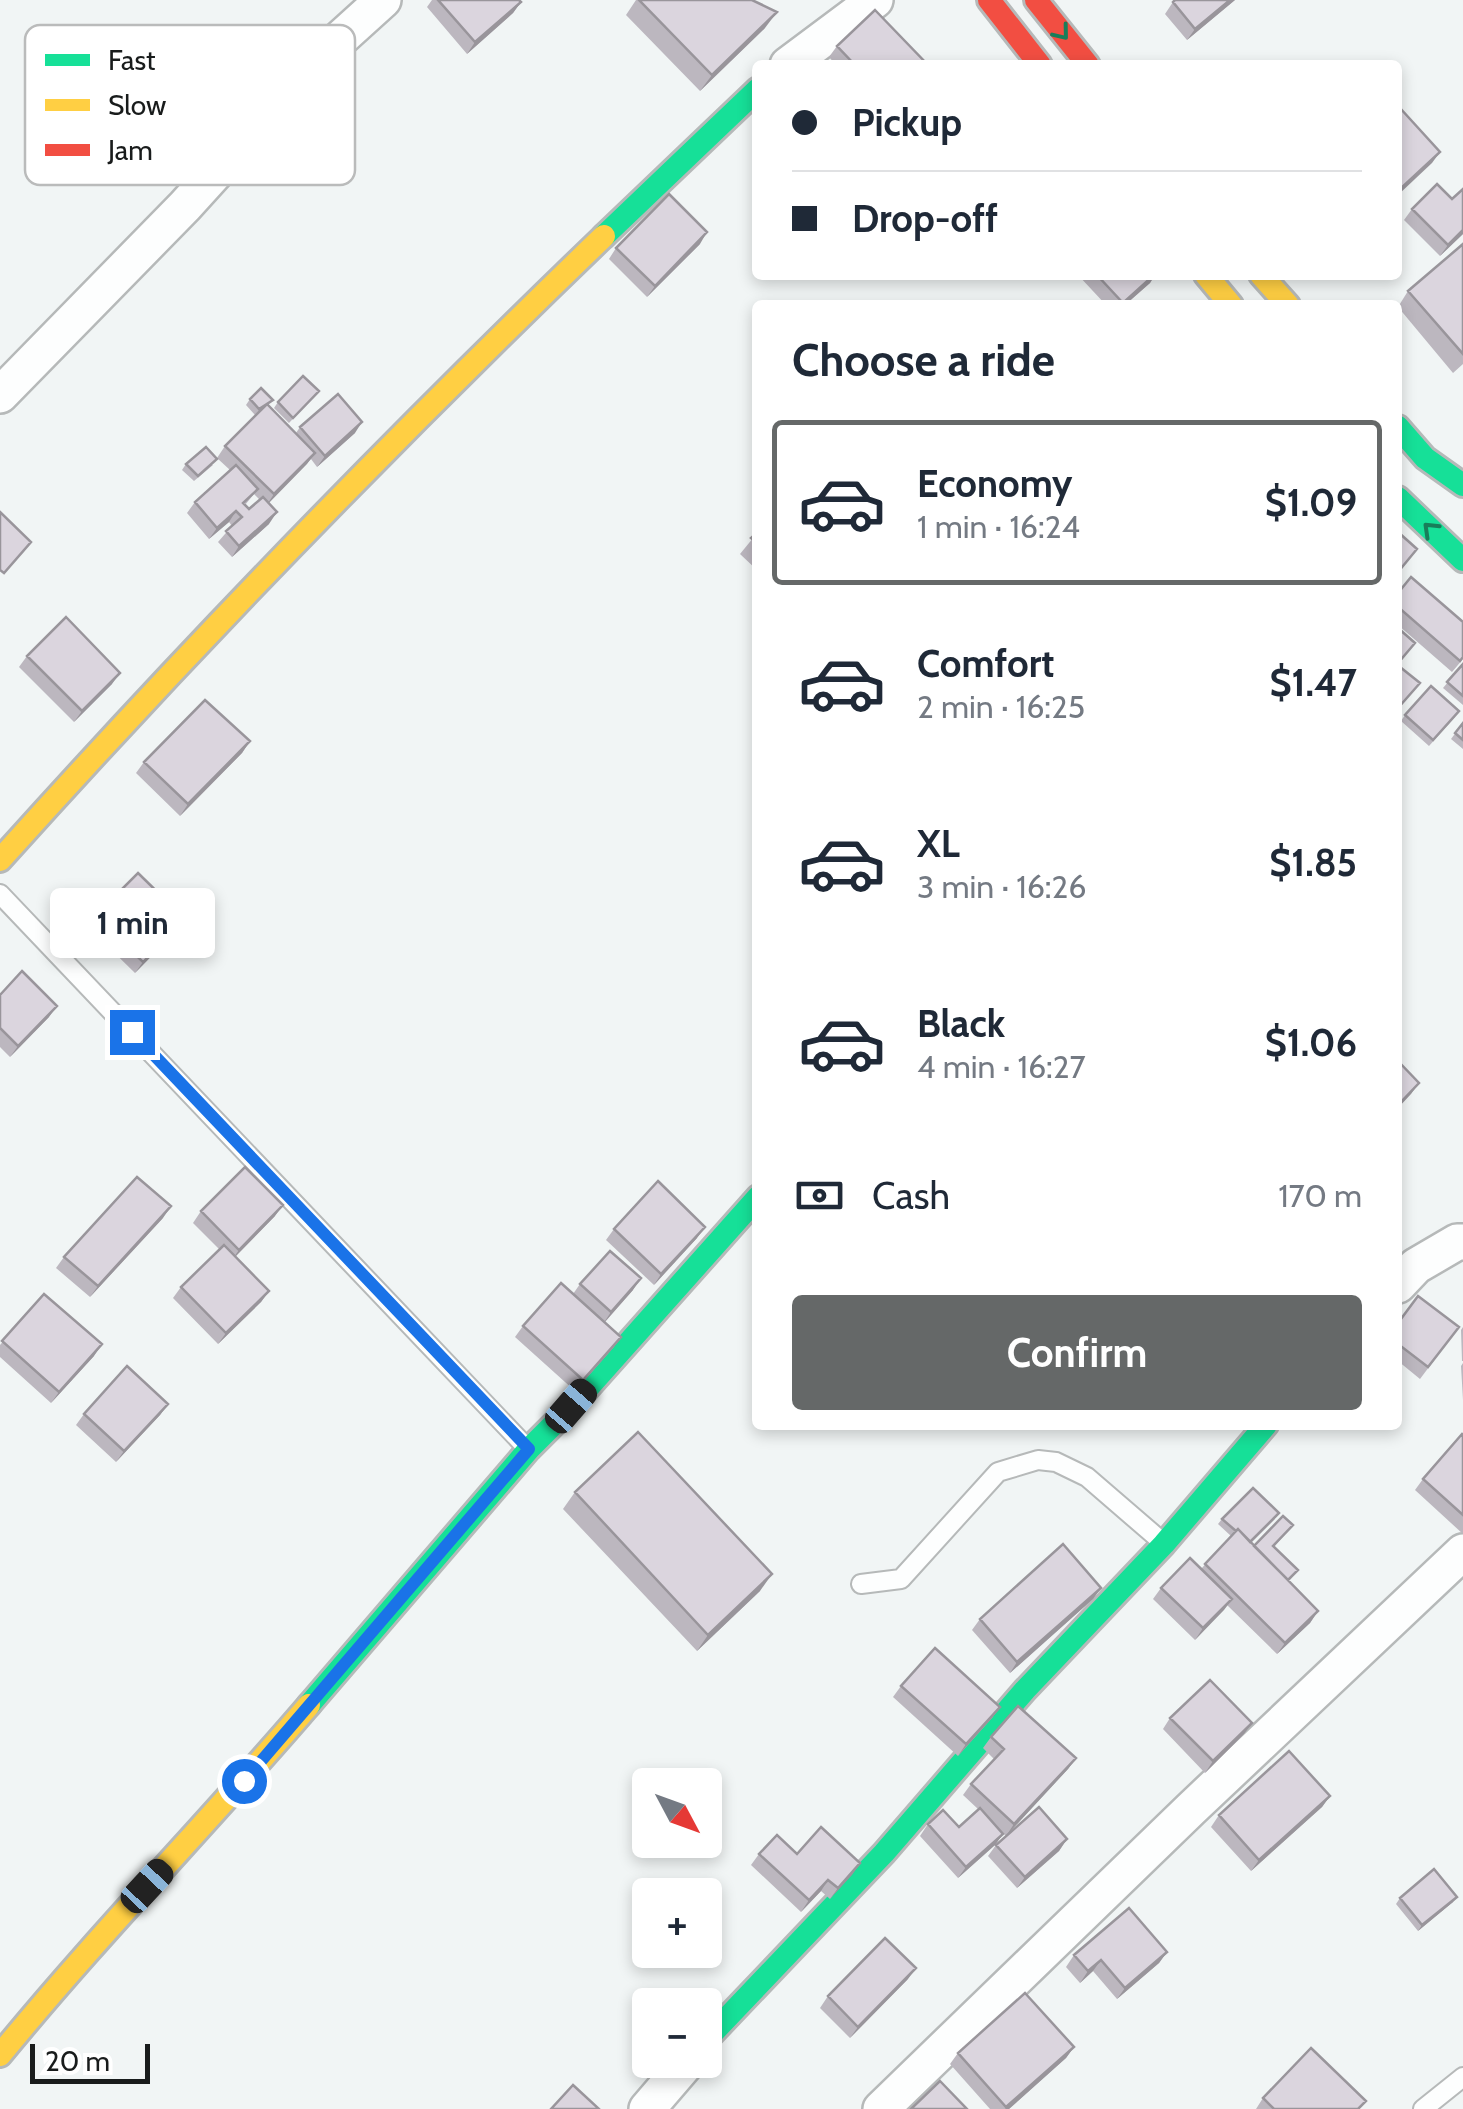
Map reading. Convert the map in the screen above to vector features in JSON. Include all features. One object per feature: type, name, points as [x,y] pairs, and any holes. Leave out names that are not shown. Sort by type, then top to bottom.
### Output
[{"type":"street","points":[[355,25],[383,0]]},
{"type":"street","points":[[795,60],[875,0]]},
{"type":"street","points":[[989,0],[1036,60]]},
{"type":"street","points":[[1036,0],[1084,60]]},
{"type":"street","points":[[0,860],[124,722],[432,401],[752,94]]},
{"type":"street","points":[[0,395],[204,185]]},
{"type":"street","points":[[1210,280],[1227,300]]},
{"type":"street","points":[[1266,280],[1284,300]]},
{"type":"street","points":[[1402,432],[1425,458],[1463,484]]},
{"type":"street","points":[[1402,502],[1463,560]]},
{"type":"street","points":[[0,2055],[77,1961],[218,1811],[529,1449],[752,1204]]},
{"type":"street","points":[[1402,1281],[1416,1266],[1463,1242]]},
{"type":"street","points":[[722,2023],[884,1854],[1025,1690],[1164,1544],[1262,1430]]},
{"type":"street","points":[[881,2109],[1191,1808],[1463,1552]]},
{"type":"street","points":[[647,2109],[674,2078]]},
{"type":"lane","points":[[0,894],[529,1449]]},
{"type":"lane","points":[[861,1584],[901,1579],[998,1472],[1038,1460],[1056,1462],[1087,1477],[1164,1544]]},
{"type":"lane","points":[[1423,2109],[1463,2077]]},
{"type":"building","points":[[438,0],[519,0],[521,2],[475,42]]},
{"type":"building","points":[[639,0],[752,0],[777,12],[712,75]]},
{"type":"building","points":[[1175,0],[1230,0],[1195,29]]},
{"type":"building","points":[[875,10],[923,60],[850,60],[837,46]]},
{"type":"building","points":[[1402,110],[1440,152],[1402,187]]},
{"type":"building","points":[[1437,184],[1452,199],[1463,189],[1463,230],[1448,245],[1412,209]]},
{"type":"building","points":[[669,194],[707,232],[655,286],[616,248]]},
{"type":"building","points":[[1463,244],[1463,354],[1408,291]]},
{"type":"building","points":[[1102,280],[1148,280],[1126,300],[1120,300]]},
{"type":"building","points":[[303,376],[319,391],[293,418],[278,402]]},
{"type":"building","points":[[261,388],[273,400],[259,409],[250,399]]},
{"type":"building","points":[[338,394],[362,422],[325,456],[300,427]]},
{"type":"building","points":[[267,404],[315,453],[274,494],[225,446]]},
{"type":"building","points":[[206,447],[217,459],[198,476],[186,464]]},
{"type":"building","points":[[236,465],[258,489],[243,503],[249,509],[263,497],[277,512],[239,546],[226,531],[242,517],[236,511],[217,528],[195,502]]},
{"type":"building","points":[[0,512],[31,542],[4,573],[0,570]]},
{"type":"building","points":[[1402,536],[1417,549],[1402,567]]},
{"type":"building","points":[[1411,577],[1463,622],[1460,661],[1402,610],[1402,588]]},
{"type":"building","points":[[66,617],[120,673],[82,711],[27,656]]},
{"type":"building","points":[[1402,632],[1415,643],[1402,658]]},
{"type":"building","points":[[1463,664],[1463,696],[1447,682]]},
{"type":"building","points":[[1402,669],[1420,683],[1402,703]]},
{"type":"building","points":[[1431,686],[1459,711],[1433,740],[1405,715]]},
{"type":"building","points":[[205,700],[250,741],[188,804],[144,762]]},
{"type":"building","points":[[1463,723],[1463,740],[1455,733]]},
{"type":"building","points":[[138,873],[185,919],[143,962],[95,916]]},
{"type":"building","points":[[22,971],[57,1006],[18,1046],[0,1028],[0,995]]},
{"type":"building","points":[[1402,1065],[1419,1083],[1402,1101]]},
{"type":"building","points":[[245,1167],[283,1205],[239,1250],[201,1211]]},
{"type":"building","points":[[137,1177],[171,1206],[98,1286],[64,1257]]},
{"type":"building","points":[[658,1181],[705,1227],[661,1274],[614,1229]]},
{"type":"building","points":[[224,1245],[269,1291],[226,1333],[181,1287]]},
{"type":"building","points":[[610,1251],[641,1278],[611,1312],[580,1284]]},
{"type":"building","points":[[561,1283],[621,1337],[583,1380],[523,1326]]},
{"type":"building","points":[[44,1294],[102,1344],[59,1392],[2,1341]]},
{"type":"building","points":[[1418,1296],[1459,1327],[1428,1367],[1402,1347],[1402,1318]]},
{"type":"building","points":[[127,1366],[168,1404],[124,1451],[84,1414]]},
{"type":"building","points":[[638,1432],[772,1574],[708,1635],[575,1492]]},
{"type":"building","points":[[1463,1435],[1463,1515],[1423,1479]]},
{"type":"building","points":[[1253,1488],[1279,1513],[1250,1542],[1222,1519]]},
{"type":"building","points":[[1283,1516],[1293,1525],[1273,1546],[1298,1570],[1288,1580],[1254,1546]]},
{"type":"building","points":[[1238,1529],[1318,1611],[1285,1643],[1205,1564]]},
{"type":"building","points":[[1063,1544],[1101,1588],[1017,1662],[980,1619]]},
{"type":"building","points":[[1190,1558],[1232,1599],[1203,1628],[1161,1588]]},
{"type":"building","points":[[935,1648],[1000,1707],[966,1744],[901,1686]]},
{"type":"building","points":[[1210,1680],[1252,1723],[1213,1761],[1170,1718]]},
{"type":"building","points":[[1018,1706],[1076,1758],[1014,1824],[971,1784],[1004,1749],[991,1737]]},
{"type":"building","points":[[1289,1751],[1330,1796],[1259,1860],[1219,1815]]},
{"type":"building","points":[[1039,1807],[1067,1839],[1025,1877],[996,1845]]},
{"type":"building","points":[[980,1808],[1003,1834],[966,1867],[928,1824],[943,1810],[959,1827]]},
{"type":"building","points":[[821,1827],[860,1863],[838,1888],[828,1880],[809,1900],[759,1854],[777,1835],[797,1854]]},
{"type":"building","points":[[1434,1869],[1457,1897],[1422,1925],[1400,1898]]},
{"type":"building","points":[[1129,1908],[1167,1952],[1125,1988],[1101,1960],[1088,1971],[1074,1955]]},
{"type":"building","points":[[885,1938],[916,1968],[858,2027],[828,1996]]},
{"type":"building","points":[[1025,1993],[1074,2047],[1006,2107],[958,2053]]},
{"type":"building","points":[[1311,2048],[1366,2101],[1358,2109],[1274,2109],[1263,2098]]},
{"type":"building","points":[[940,2081],[967,2109],[911,2109]]},
{"type":"building","points":[[573,2085],[599,2109],[551,2109]]},
{"type":"traffic: fast","points":[[604,236],[752,95]]},
{"type":"traffic: fast","points":[[1402,432],[1425,458],[1463,485]]},
{"type":"traffic: fast","points":[[1402,502],[1463,560]]},
{"type":"traffic: fast","points":[[309,1705],[529,1449],[752,1204]]},
{"type":"traffic: fast","points":[[722,2023],[884,1853],[1025,1690],[1164,1544],[1262,1430]]},
{"type":"traffic: slow","points":[[0,860],[296,542],[604,236]]},
{"type":"traffic: slow","points":[[1210,280],[1227,300]]},
{"type":"traffic: slow","points":[[1266,280],[1284,300]]},
{"type":"traffic: slow","points":[[0,2055],[309,1705]]},
{"type":"traffic: jam","points":[[989,0],[1036,60]]},
{"type":"traffic: jam","points":[[1036,0],[1084,60]]},
{"type":"route","points":[[132,1032],[529,1449],[244,1781]]}]
